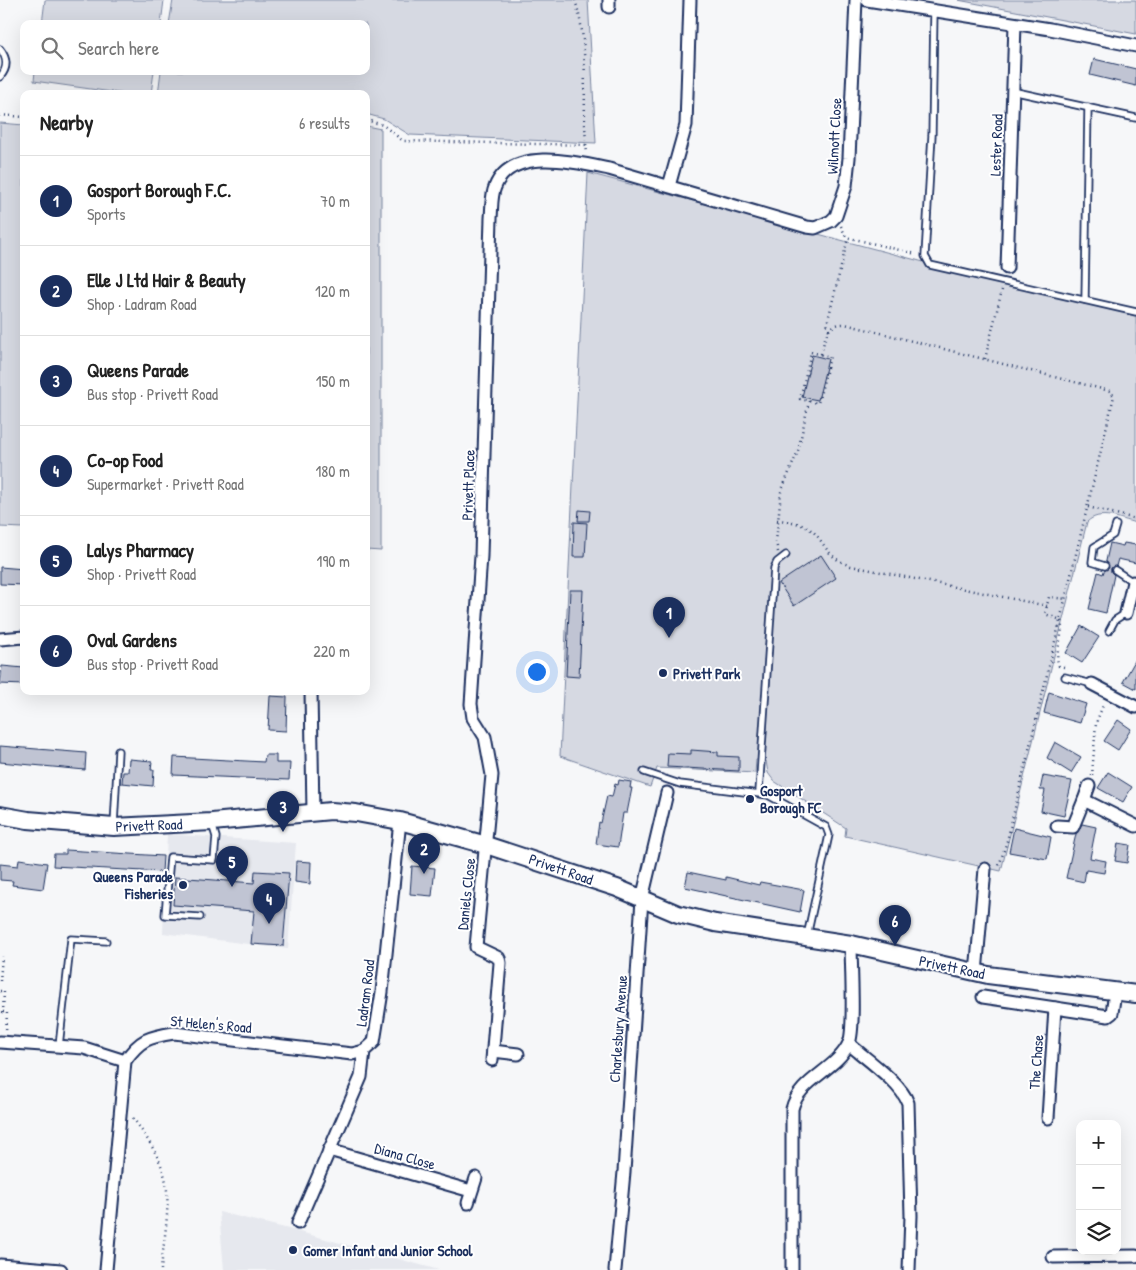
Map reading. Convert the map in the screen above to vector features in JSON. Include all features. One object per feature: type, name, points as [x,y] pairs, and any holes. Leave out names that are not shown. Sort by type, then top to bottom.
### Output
[{"type":"main road","name":"Privett Road","points":[[0,815],[114,827],[212,822],[313,813],[356,813],[400,821],[486,845],[616,888],[678,914],[714,923],[851,944],[976,973],[1136,994]]},
{"type":"street","points":[[669,186],[686,125],[690,0]]},
{"type":"street","name":"Wilmott Close","points":[[836,216],[848,172],[856,0]]},
{"type":"street","points":[[867,0],[1136,46]]},
{"type":"street","name":"Lester Road","points":[[1007,268],[1014,24]]},
{"type":"street","name":"Privett Place","points":[[486,845],[492,770],[485,737],[473,718],[471,704],[481,556],[492,202],[497,182],[513,166],[533,160],[588,165]]},
{"type":"street","points":[[588,165],[669,186],[807,227],[823,225],[836,216]]},
{"type":"street","points":[[1126,613],[1134,589]]},
{"type":"street","points":[[0,639],[20,637]]},
{"type":"street","points":[[1092,684],[1107,694],[1136,707]]},
{"type":"street","points":[[311,695],[313,813]]},
{"type":"street","points":[[1058,826],[1073,827],[1088,786]]},
{"type":"street","name":"Charlesbury Avenue","points":[[615,1270],[624,1172],[642,899],[667,793]]},
{"type":"street","points":[[1084,800],[1136,826]]},
{"type":"street","name":"Ladram Road","points":[[304,1218],[361,1077],[364,1051],[374,1042],[382,992],[390,897],[400,821]]},
{"type":"street","name":"Daniels Close","points":[[486,845],[476,947],[499,958],[500,963],[492,1056],[518,1054]]},
{"type":"street","points":[[976,973],[991,870]]},
{"type":"street","points":[[792,1270],[791,1117],[793,1104],[802,1091],[849,1044],[852,1032],[851,944]]},
{"type":"street","name":"Privett Road","points":[[983,997],[1110,1016],[1115,992]]},
{"type":"street","name":"The Chase","points":[[1046,1118],[1055,1008]]},
{"type":"street","name":"St Helen's Road","points":[[125,1061],[136,1045],[150,1037],[174,1034],[352,1054],[364,1051]]},
{"type":"street","points":[[3,1042],[84,1048],[125,1061],[106,1270]]},
{"type":"street","points":[[849,1044],[892,1081],[902,1092],[908,1103],[911,1216],[908,1270]]},
{"type":"street","name":"Diana Close","points":[[330,1150],[470,1197],[476,1178]]},
{"type":"street","points":[[1053,1257],[1136,1256]]},
{"type":"street","points":[[0,1265],[61,1270]]},
{"type":"lane","points":[[934,10],[932,135],[925,256],[930,264],[1136,312]]},
{"type":"lane","points":[[0,49],[4,54],[6,66],[0,77]]},
{"type":"lane","points":[[1012,91],[1136,118]]},
{"type":"lane","points":[[1085,300],[1088,108]]},
{"type":"lane","points":[[1004,282],[1007,268]]},
{"type":"lane","points":[[1105,566],[1092,562],[1094,547],[1113,535],[1116,525]]},
{"type":"lane","points":[[758,792],[774,568],[779,559],[786,555]]},
{"type":"lane","points":[[1115,570],[1134,589]]},
{"type":"lane","points":[[1109,631],[1114,620],[1126,613]]},
{"type":"lane","points":[[1065,677],[1092,684]]},
{"type":"lane","points":[[114,827],[118,751]]},
{"type":"lane","points":[[644,772],[672,782],[698,787],[758,792],[780,801],[822,824],[828,830],[829,838],[807,937]]},
{"type":"lane","points":[[667,793],[672,782]]},
{"type":"lane","points":[[200,917],[165,915],[170,857],[214,860],[216,837],[212,822]]},
{"type":"lane","points":[[59,1046],[71,940],[106,941]]},
{"type":"path","points":[[575,0],[580,16],[585,55],[588,165]]},
{"type":"path","points":[[0,115],[20,117]]},
{"type":"path","points":[[370,121],[382,125],[403,141],[586,145]]},
{"type":"path","points":[[829,330],[827,324],[848,238],[836,216]]},
{"type":"path","points":[[848,238],[925,256]]},
{"type":"path","points":[[986,359],[1004,282]]},
{"type":"path","points":[[821,354],[829,330],[836,325],[846,324],[1110,390],[1114,396],[1007,841],[991,870]]},
{"type":"path","points":[[811,352],[821,354],[830,356],[818,403],[800,399],[811,352]]},
{"type":"path","points":[[779,559],[776,542],[781,492],[798,450],[809,401]]},
{"type":"path","points":[[1088,507],[1136,519]]},
{"type":"path","points":[[777,520],[800,523],[812,529],[831,555],[843,563],[1047,606]]},
{"type":"path","points":[[1061,620],[1046,616],[1047,606],[1052,596],[1066,599]]},
{"type":"path","points":[[1061,620],[1064,630],[1056,661],[1059,666],[1066,668]]},
{"type":"path","points":[[1088,786],[1094,765],[1096,723],[1107,694]]},
{"type":"path","points":[[0,981],[2,956]]},
{"type":"path","points":[[0,991],[4,991],[3,1012],[7,1012],[3,1042]]},
{"type":"path","points":[[121,1103],[145,1135],[164,1171],[168,1192],[162,1270]]},
{"type":"shaded area","points":[[45,0],[164,0],[162,20],[42,20]]},
{"type":"shaded area","points":[[173,0],[588,0],[596,143],[410,135],[384,119],[370,115],[370,90],[159,90],[160,75],[370,75],[370,20],[170,20]]},
{"type":"shaded area","points":[[958,0],[1136,0],[1136,34]]},
{"type":"shaded area","points":[[35,75],[153,75],[152,90],[98,90],[34,81]]},
{"type":"shaded area","points":[[0,123],[20,125],[20,528],[0,527]]},
{"type":"shaded area","points":[[370,127],[381,129],[381,551],[370,550]]},
{"type":"shaded area","name":"Privett Park","points":[[588,173],[1033,291],[1136,315],[1136,523],[1110,516],[1098,516],[1087,522],[1001,871],[845,836],[846,828],[774,781],[768,773],[766,761],[756,760],[755,773],[657,768],[650,787],[560,756]]},
{"type":"shaded area","points":[[167,834],[296,843],[288,949],[163,933]]},
{"type":"shaded area","name":"Gomer Infant and Junior School","points":[[219,1212],[289,1229],[439,1270],[224,1270]]},
{"type":"building","points":[[1094,59],[1136,69],[1136,86],[1090,75]]},
{"type":"building","points":[[812,355],[828,359],[818,400],[802,397]]},
{"type":"building","points":[[579,510],[590,511],[589,521],[578,521]]},
{"type":"building","points":[[574,522],[587,523],[585,557],[573,557]]},
{"type":"building","points":[[1110,543],[1123,546],[1124,543],[1136,545],[1136,563],[1118,559],[1116,566],[1111,568],[1111,572],[1114,575],[1106,613],[1089,609],[1098,572],[1103,574],[1109,568],[1106,561]]},
{"type":"building","points":[[821,555],[836,578],[794,606],[779,583]]},
{"type":"building","points":[[0,567],[20,569],[20,585],[0,584]]},
{"type":"building","points":[[570,590],[583,590],[579,677],[566,676]]},
{"type":"building","points":[[1081,626],[1099,637],[1082,663],[1066,653]]},
{"type":"building","points":[[1136,659],[1136,689],[1123,682]]},
{"type":"building","points":[[2,666],[20,668],[20,685],[0,684]]},
{"type":"building","points":[[1049,692],[1086,704],[1080,723],[1044,713]]},
{"type":"building","points":[[270,696],[287,697],[286,731],[268,730]]},
{"type":"building","points":[[1118,720],[1131,729],[1118,750],[1104,741]]},
{"type":"building","points":[[1055,742],[1081,757],[1071,773],[1047,758]]},
{"type":"building","points":[[0,746],[86,753],[85,770],[0,762]]},
{"type":"building","points":[[691,750],[718,752],[718,756],[739,757],[739,771],[667,767],[668,753],[691,754]]},
{"type":"building","points":[[265,755],[276,755],[276,763],[290,763],[289,780],[173,775],[174,757],[264,762]]},
{"type":"building","points":[[129,759],[152,761],[151,770],[154,770],[153,786],[122,783],[123,772],[128,772]]},
{"type":"building","points":[[1108,772],[1132,787],[1123,802],[1098,788]]},
{"type":"building","points":[[1043,776],[1072,781],[1064,816],[1041,811],[1045,790],[1040,790]]},
{"type":"building","points":[[619,780],[631,782],[630,788],[632,788],[627,813],[623,813],[618,847],[596,844],[599,822],[601,823],[607,796],[612,797],[615,784],[618,785]]},
{"type":"building","points":[[1082,824],[1096,827],[1090,858],[1106,861],[1104,873],[1086,870],[1084,882],[1066,878],[1076,834]]},
{"type":"building","points":[[1014,828],[1051,837],[1047,859],[1009,852]]},
{"type":"building","points":[[1118,843],[1130,845],[1127,863],[1115,861]]},
{"type":"building","points":[[66,850],[163,856],[162,872],[53,866],[54,854],[66,854]]},
{"type":"building","points":[[19,859],[47,863],[43,889],[12,885],[13,881],[0,880],[0,864],[18,866]]},
{"type":"building","points":[[296,861],[311,862],[310,884],[295,882]]},
{"type":"building","points":[[412,866],[435,868],[432,896],[410,894]]},
{"type":"building","points":[[255,871],[289,873],[283,946],[251,944],[254,911],[173,905],[175,877],[254,883]]},
{"type":"building","points":[[688,872],[726,880],[726,877],[759,885],[760,882],[804,890],[800,912],[685,887]]},
{"type":"place","name":"Gosport Borough F.C.","points":[[669,638]]},
{"type":"place","name":"Privett Park","points":[[663,673]]},
{"type":"place","name":"Gosport Borough FC","points":[[750,799]]},
{"type":"place","name":"Queens Parade","points":[[283,832]]},
{"type":"place","name":"Elle J Ltd Hair & Beauty","points":[[424,874]]},
{"type":"place","name":"Queens Parade Fisheries","points":[[183,885]]},
{"type":"place","name":"Lalys Pharmacy","points":[[232,887]]},
{"type":"place","name":"Co-op Food","points":[[269,924]]},
{"type":"place","name":"Oval Gardens","points":[[895,946]]},
{"type":"place","name":"Gomer Infant and Junior School","points":[[293,1250]]}]
